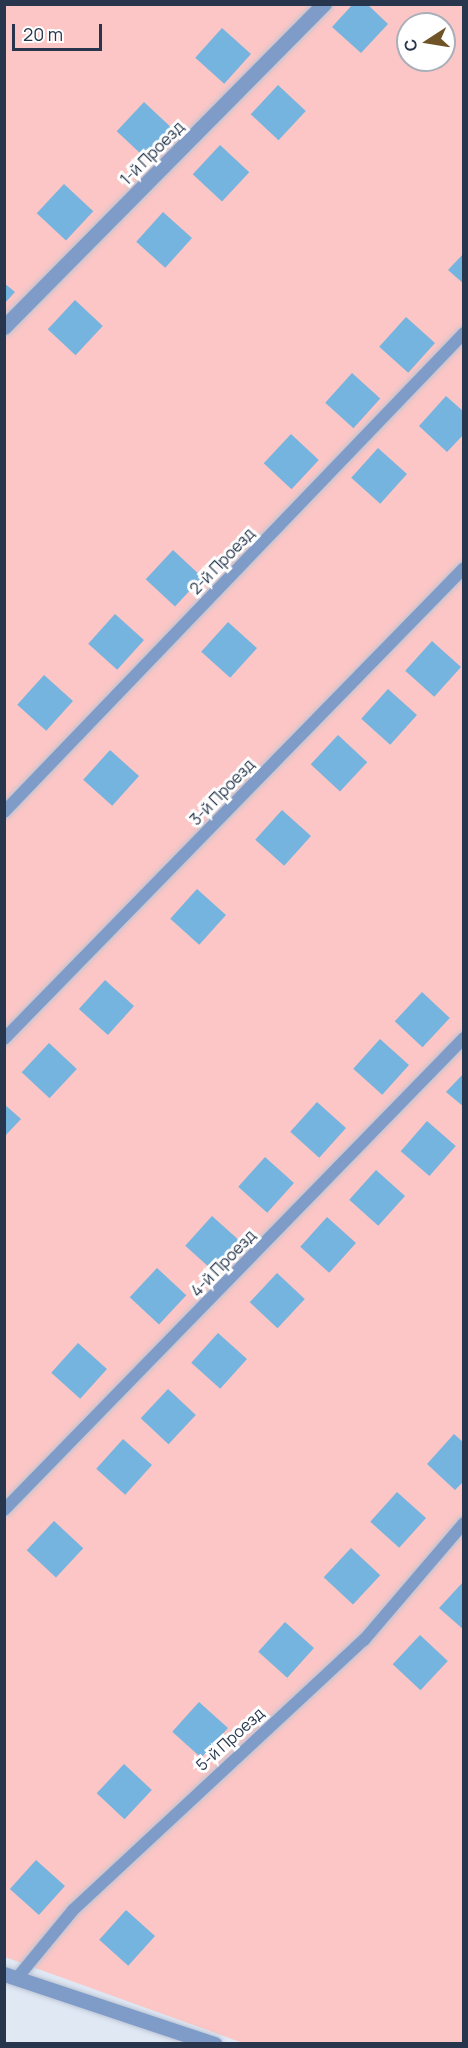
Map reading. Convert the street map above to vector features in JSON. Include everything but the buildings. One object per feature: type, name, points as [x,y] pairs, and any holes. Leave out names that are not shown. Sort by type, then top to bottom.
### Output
[{"type":"street","name":"1-й Проезд","points":[[4,327],[324,4]]},
{"type":"street","points":[[11,1976],[215,2043]]},
{"type":"lane","name":"2-й Проезд","points":[[4,812],[464,333]]},
{"type":"lane","name":"3-й Проезд","points":[[4,1039],[464,568]]},
{"type":"lane","name":"4-й Проезд","points":[[4,1510],[464,1038]]},
{"type":"lane","name":"5-й Проезд","points":[[11,1976],[81,1902],[364,1640],[464,1523]]},
{"type":"shaded area","points":[[4,5],[463,5],[463,2043],[243,2043],[5,1957]]}]
